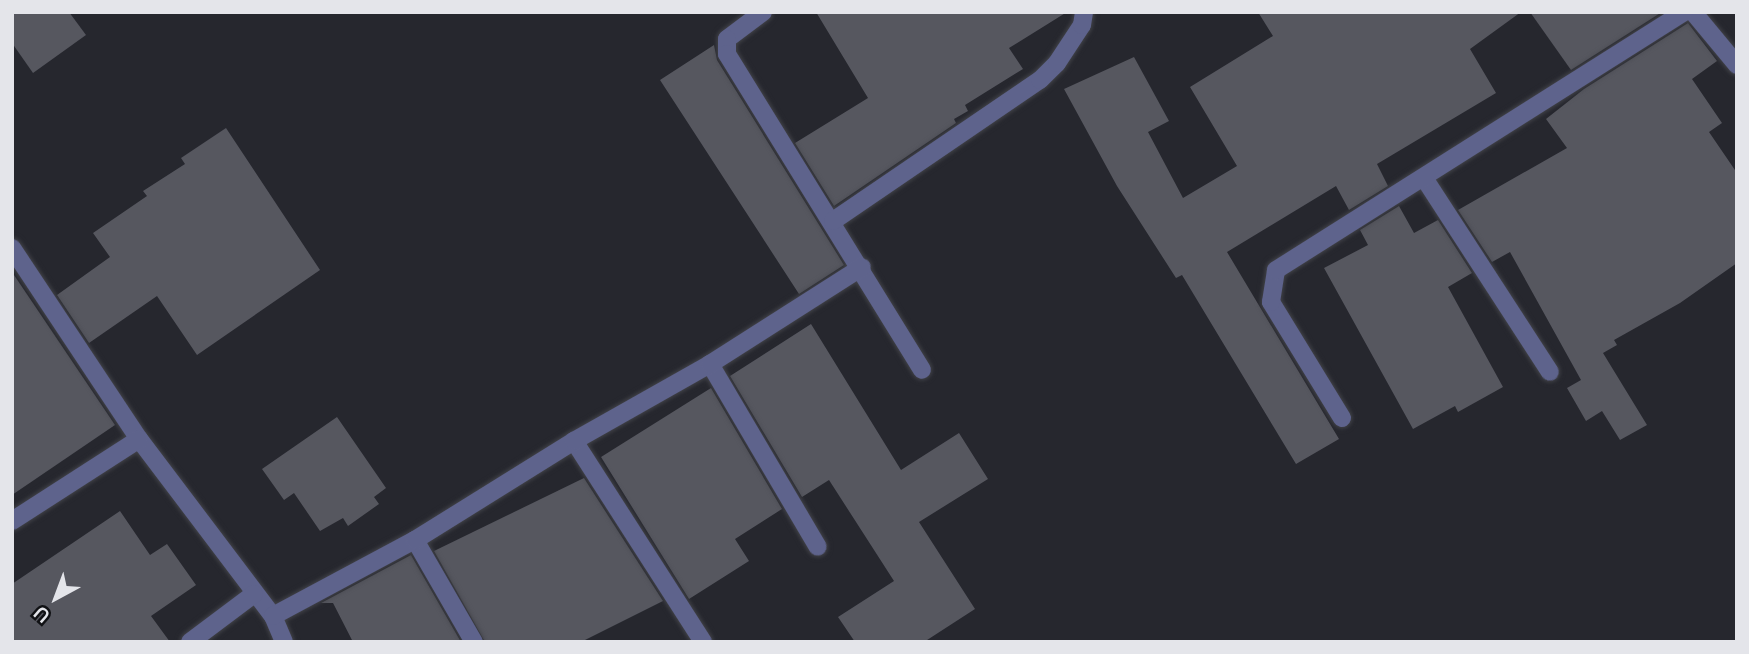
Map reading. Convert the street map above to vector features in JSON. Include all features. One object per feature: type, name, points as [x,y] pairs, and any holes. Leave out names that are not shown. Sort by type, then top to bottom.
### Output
[{"type":"street","points":[[763,12],[727,39],[727,54],[862,267],[922,370]]},
{"type":"street","points":[[833,221],[1040,80],[1058,63],[1082,25],[1084,12]]},
{"type":"street","points":[[1342,418],[1271,302],[1272,279],[1287,262],[1684,12]]},
{"type":"street","points":[[1693,12],[1737,65]]},
{"type":"street","points":[[1424,178],[1550,372]]},
{"type":"street","points":[[12,248],[139,439],[273,616],[284,642]]},
{"type":"street","points":[[273,616],[415,540],[574,441],[710,364],[862,267]]},
{"type":"street","points":[[710,364],[818,547]]},
{"type":"street","points":[[12,521],[139,439]]},
{"type":"street","points":[[574,441],[703,642]]},
{"type":"street","points":[[415,540],[474,642]]},
{"type":"street","points":[[190,642],[254,594]]},
{"type":"building","points":[[12,12],[69,12],[86,35],[33,73],[12,43]]},
{"type":"building","points":[[816,12],[1067,12],[1009,48],[1023,69],[965,105],[968,111],[954,119],[956,123],[834,206],[795,143],[868,98]]},
{"type":"building","points":[[1258,12],[1521,12],[1470,49],[1496,93],[1377,164],[1388,186],[1349,210],[1336,186],[1227,252],[1339,439],[1296,464],[1182,275],[1176,278],[1117,186],[1064,89],[1134,57],[1169,121],[1148,132],[1183,198],[1237,166],[1190,87],[1273,36]]},
{"type":"building","points":[[1530,12],[1662,12],[1571,70]]},
{"type":"building","points":[[1688,23],[1717,61],[1692,79],[1722,123],[1709,132],[1737,173],[1737,263],[1680,303],[1614,340],[1617,345],[1603,353],[1647,425],[1620,440],[1602,411],[1586,421],[1567,388],[1581,380],[1510,252],[1492,262],[1458,210],[1567,148],[1546,119],[1584,89]]},
{"type":"building","points":[[714,45],[717,60],[844,265],[799,294],[660,80]]},
{"type":"building","points":[[226,128],[320,270],[197,355],[157,296],[89,343],[57,295],[110,257],[93,233],[147,196],[143,191],[185,164],[181,158]]},
{"type":"building","points":[[1399,206],[1414,233],[1438,220],[1472,273],[1448,287],[1503,387],[1458,412],[1455,406],[1413,429],[1324,268],[1368,245],[1360,230]]},
{"type":"building","points":[[12,272],[115,425],[12,495]]},
{"type":"building","points":[[811,324],[901,470],[959,433],[988,479],[919,522],[975,609],[924,642],[855,642],[838,617],[894,581],[829,480],[802,497],[730,376]]},
{"type":"building","points":[[711,388],[782,509],[735,539],[749,561],[689,599],[601,457]]},
{"type":"building","points":[[337,417],[386,488],[374,497],[379,504],[348,526],[343,518],[320,531],[294,493],[284,500],[262,469]]},
{"type":"building","points":[[584,478],[663,601],[581,642],[485,642],[434,551]]},
{"type":"building","points":[[120,511],[150,555],[167,544],[196,585],[151,616],[170,642],[12,642],[12,584]]},
{"type":"building","points":[[411,555],[461,642],[353,642],[333,603],[321,603]]}]
